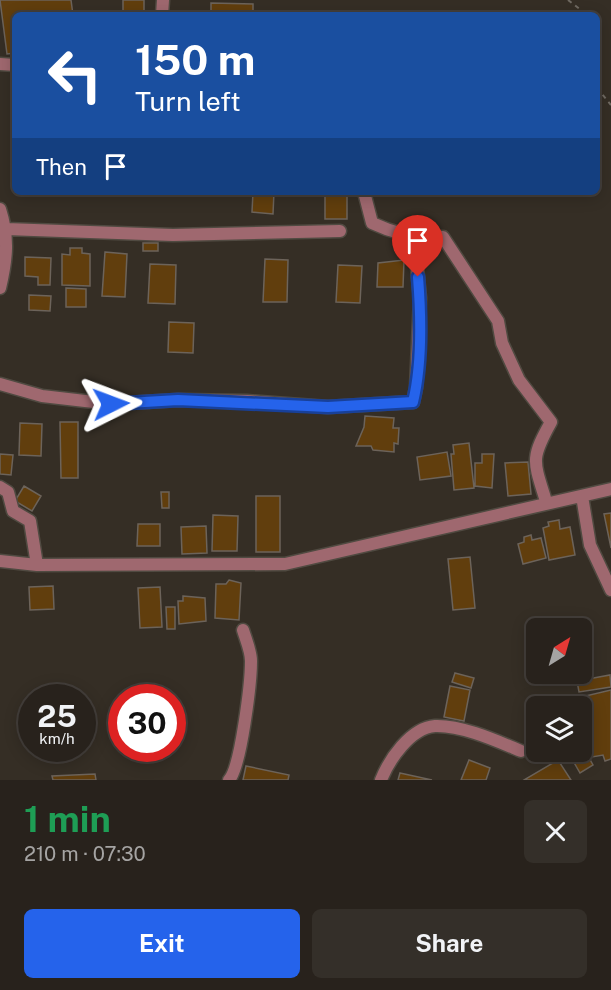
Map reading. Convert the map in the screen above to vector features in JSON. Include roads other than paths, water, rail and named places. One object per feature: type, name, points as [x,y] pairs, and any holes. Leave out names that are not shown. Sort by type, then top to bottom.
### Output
[{"type":"street","points":[[365,195],[372,223],[394,234],[443,237],[498,321],[502,343],[519,380],[551,422],[537,447],[534,462],[545,498]]},
{"type":"street","points":[[0,209],[6,228],[8,257],[0,288]]},
{"type":"street","points":[[6,228],[173,235],[340,231]]},
{"type":"street","points":[[0,384],[42,396],[111,404],[178,400],[328,407],[413,402],[416,388],[420,298],[414,236]]},
{"type":"street","points":[[0,487],[8,492],[13,510],[30,521],[37,565]]},
{"type":"street","points":[[0,561],[37,565],[285,564],[611,489]]},
{"type":"street","points":[[582,496],[590,545],[611,590]]},
{"type":"street","points":[[229,780],[234,775],[249,693],[251,659],[243,630]]},
{"type":"street","points":[[381,780],[386,766],[400,748],[420,732],[435,726],[478,734],[521,751]]}]
